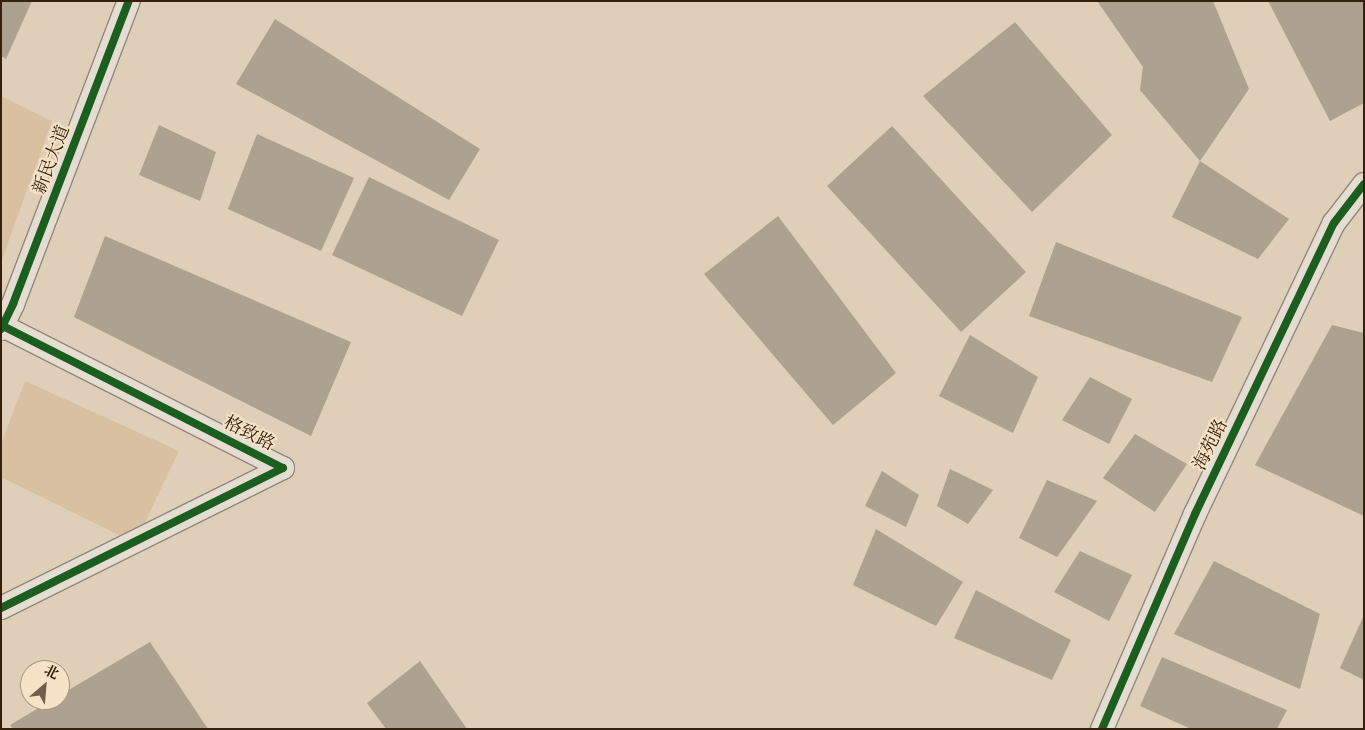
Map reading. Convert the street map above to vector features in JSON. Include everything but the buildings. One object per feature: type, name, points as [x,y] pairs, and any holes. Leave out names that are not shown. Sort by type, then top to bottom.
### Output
[{"type":"street","name":"新民大道","points":[[2,326],[129,1]]},
{"type":"street","name":"海苑路","points":[[1102,729],[1212,479],[1334,223],[1364,184]]},
{"type":"street","name":"格致路","points":[[1,608],[283,468],[2,326]]},
{"type":"shaded area","points":[[1,96],[52,121],[1,262]]},
{"type":"shaded area","points":[[25,381],[179,451],[135,543],[1,477],[1,444]]},
{"type":"cycle path","points":[[1,329],[13,304],[129,1]]},
{"type":"cycle path","points":[[1102,729],[1195,514],[1334,223],[1364,184]]},
{"type":"cycle path","points":[[1,325],[283,468],[1,608]]}]
